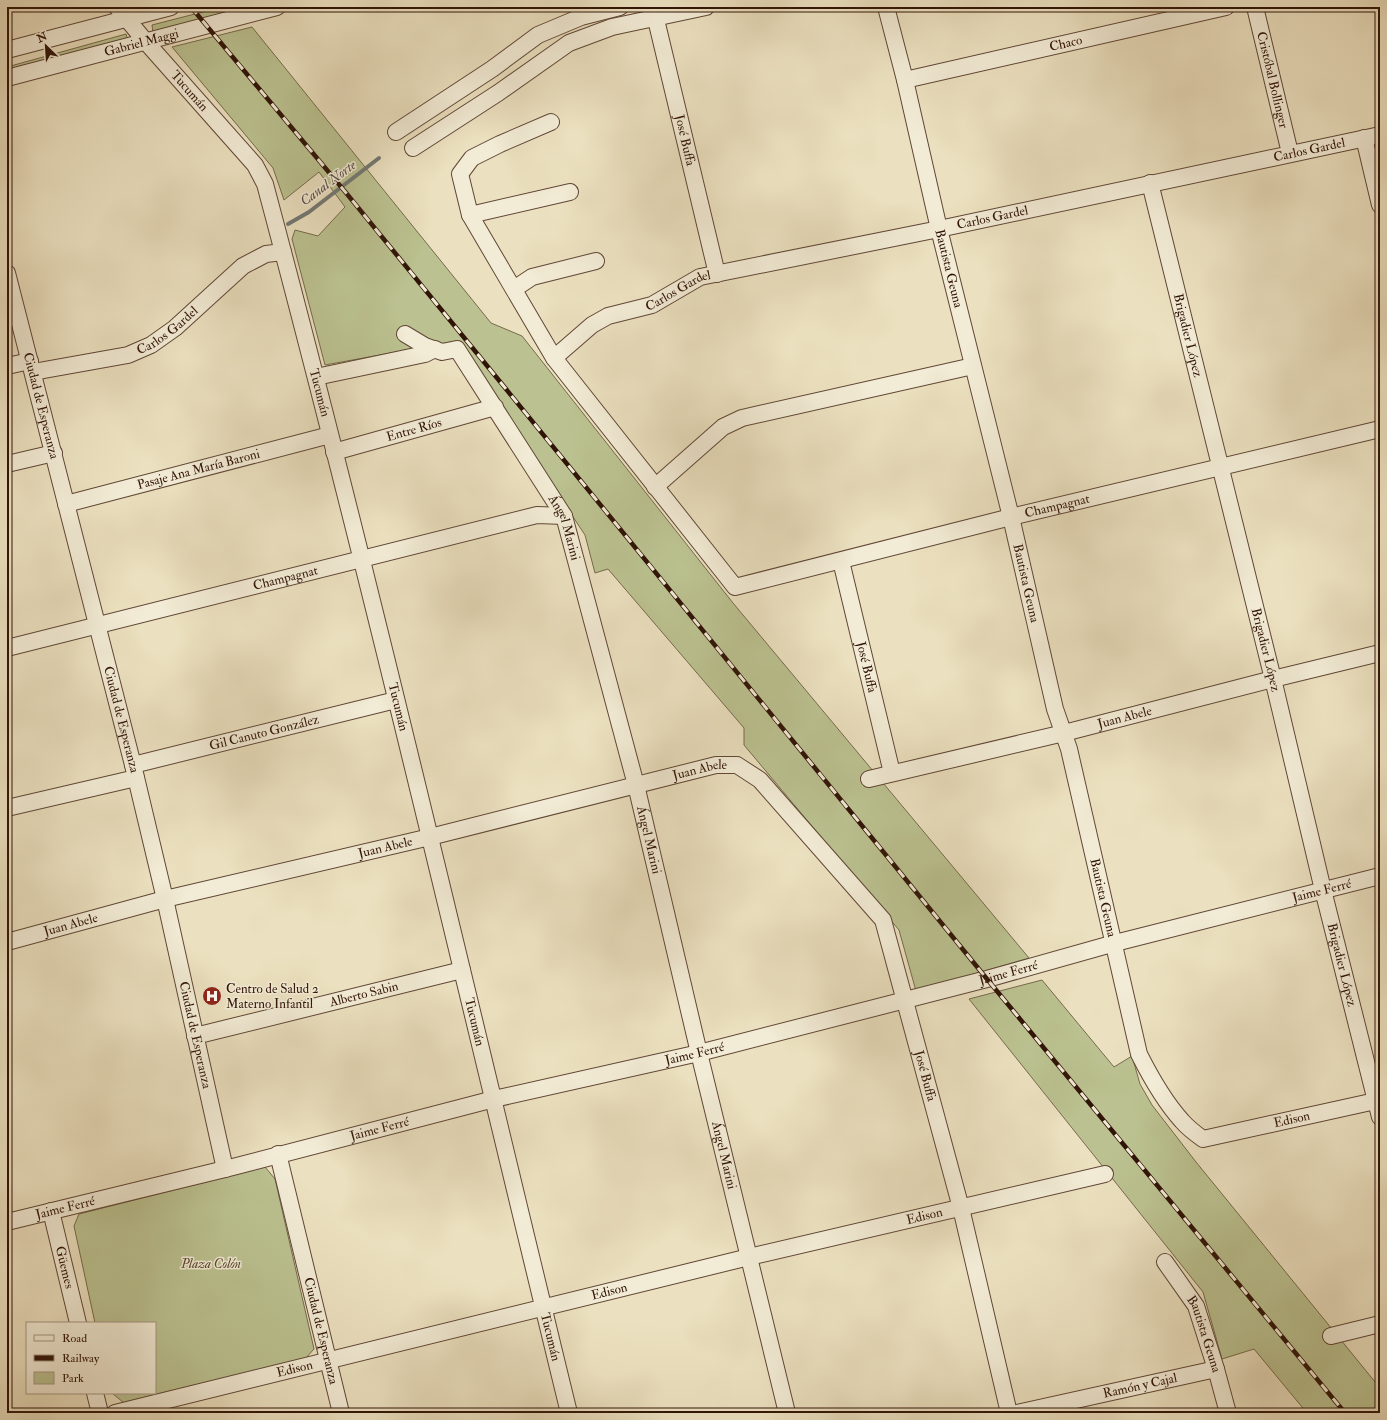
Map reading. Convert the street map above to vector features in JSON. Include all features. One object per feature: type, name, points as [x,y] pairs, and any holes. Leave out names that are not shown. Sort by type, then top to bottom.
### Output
[{"type":"street","name":"Gabriel Maggi","points":[[7,50],[122,13],[171,7]]},
{"type":"street","name":"Gabriel Maggi","points":[[7,78],[276,7]]},
{"type":"street","points":[[396,132],[492,69],[538,35],[581,17],[620,7]]},
{"type":"street","points":[[413,148],[498,93],[569,43],[655,13],[706,7]]},
{"type":"street","name":"Bautista Geuna","points":[[886,7],[905,80],[939,229],[1011,517],[1055,709],[1069,749],[1115,943],[1139,1054],[1152,1081],[1165,1101],[1183,1122],[1203,1139]]},
{"type":"street","name":"Chaco","points":[[905,80],[1226,7]]},
{"type":"street","name":"Cristóbal Bollinger","points":[[1255,7],[1290,153]]},
{"type":"street","name":"Tucumán","points":[[122,13],[255,165],[265,184],[316,376],[494,1099],[569,1413]]},
{"type":"street","name":"José Buffa","points":[[655,13],[718,274]]},
{"type":"street","points":[[551,122],[472,158],[460,174],[470,215],[554,358],[655,487],[723,427],[742,418],[973,366]]},
{"type":"street","name":"Carlos Gardel","points":[[554,358],[592,324],[608,316],[652,305],[700,277],[939,229],[1380,135]]},
{"type":"street","points":[[1364,138],[1380,205]]},
{"type":"street","name":"Brigadier López","points":[[1150,183],[1323,890],[1378,1100],[1380,1117]]},
{"type":"street","points":[[470,215],[570,192]]},
{"type":"street","name":"Carlos Gardel","points":[[7,366],[32,366],[128,355],[150,344],[175,328],[243,266],[266,254],[283,252]]},
{"type":"street","points":[[514,290],[532,277],[596,261]]},
{"type":"street","name":"Ciudad de Esperanza","points":[[7,273],[135,772],[225,1168]]},
{"type":"street","name":"Ángel Marini","points":[[405,334],[425,346],[442,352],[457,349],[564,516],[636,785],[699,1053],[787,1413]]},
{"type":"street","points":[[316,376],[425,354],[435,349]]},
{"type":"street","name":"Entre Ríos","points":[[334,452],[494,407]]},
{"type":"street","name":"Champagnat","points":[[655,487],[734,587],[1011,517],[1380,429]]},
{"type":"street","name":"Pasaje Ana María Baroni","points":[[66,504],[330,435]]},
{"type":"street","points":[[7,464],[54,453]]},
{"type":"street","name":"Champagnat","points":[[7,648],[537,516],[564,516]]},
{"type":"street","name":"José Buffa","points":[[841,561],[892,773]]},
{"type":"street","name":"Juan Abele","points":[[869,779],[1064,733],[1272,679],[1380,653]]},
{"type":"street","name":"Gil Canuto González","points":[[7,808],[396,700]]},
{"type":"street","name":"Juan Abele","points":[[7,942],[165,899],[430,837],[716,765],[737,765],[760,780]]},
{"type":"street","name":"José Buffa","points":[[760,780],[883,920],[961,1208],[1009,1413]]},
{"type":"street","name":"Jaime Ferré","points":[[7,1222],[494,1099],[699,1053],[905,1000],[1115,943],[1380,876]]},
{"type":"street","name":"Alberto Sabin","points":[[195,1036],[462,970]]},
{"type":"street","name":"Edison","points":[[1203,1139],[1378,1100]]},
{"type":"street","name":"Ciudad de Esperanza","points":[[278,1154],[341,1413]]},
{"type":"street","name":"Edison","points":[[115,1413],[749,1257],[1105,1174]]},
{"type":"street","name":"Güemes","points":[[51,1211],[78,1322]]},
{"type":"street","name":"Bautista Geuna","points":[[1165,1262],[1196,1306],[1228,1413]]},
{"type":"street","points":[[1331,1336],[1380,1324]]},
{"type":"street","name":"Ramón y Cajal","points":[[1017,1413],[1216,1369]]},
{"type":"street","points":[[95,1394],[100,1413]]},
{"type":"green space","points":[[222,7],[251,7],[153,33],[152,25]]},
{"type":"green space","points":[[252,27],[491,323],[522,336],[733,603],[1029,958],[916,991],[899,930],[744,745],[744,728],[608,569],[595,573],[585,535],[457,341],[325,365],[292,239],[295,230],[318,236],[345,207],[319,172],[284,200],[273,168],[172,47]]},
{"type":"green space","points":[[126,34],[128,41],[7,75],[7,67]]},
{"type":"green space","points":[[1042,980],[1114,1067],[1132,1056],[1140,1084],[1152,1105],[1196,1162],[1380,1388],[1380,1413],[1307,1413],[1254,1349],[1222,1359],[1203,1292],[969,999]]},
{"type":"green space","name":"Plaza Colón","points":[[265,1167],[275,1179],[314,1349],[304,1360],[124,1403],[113,1394],[156,1394],[156,1322],[95,1322],[74,1226],[79,1214]]},
{"type":"waterway","name":"Canal Norte","points":[[288,224],[309,212],[379,158]]},
{"type":"railway","points":[[191,7],[347,194],[987,979],[1345,1413]]},
{"type":"place","name":"Centro de Salud 2 Materno Infantil","points":[[212,996]]}]
